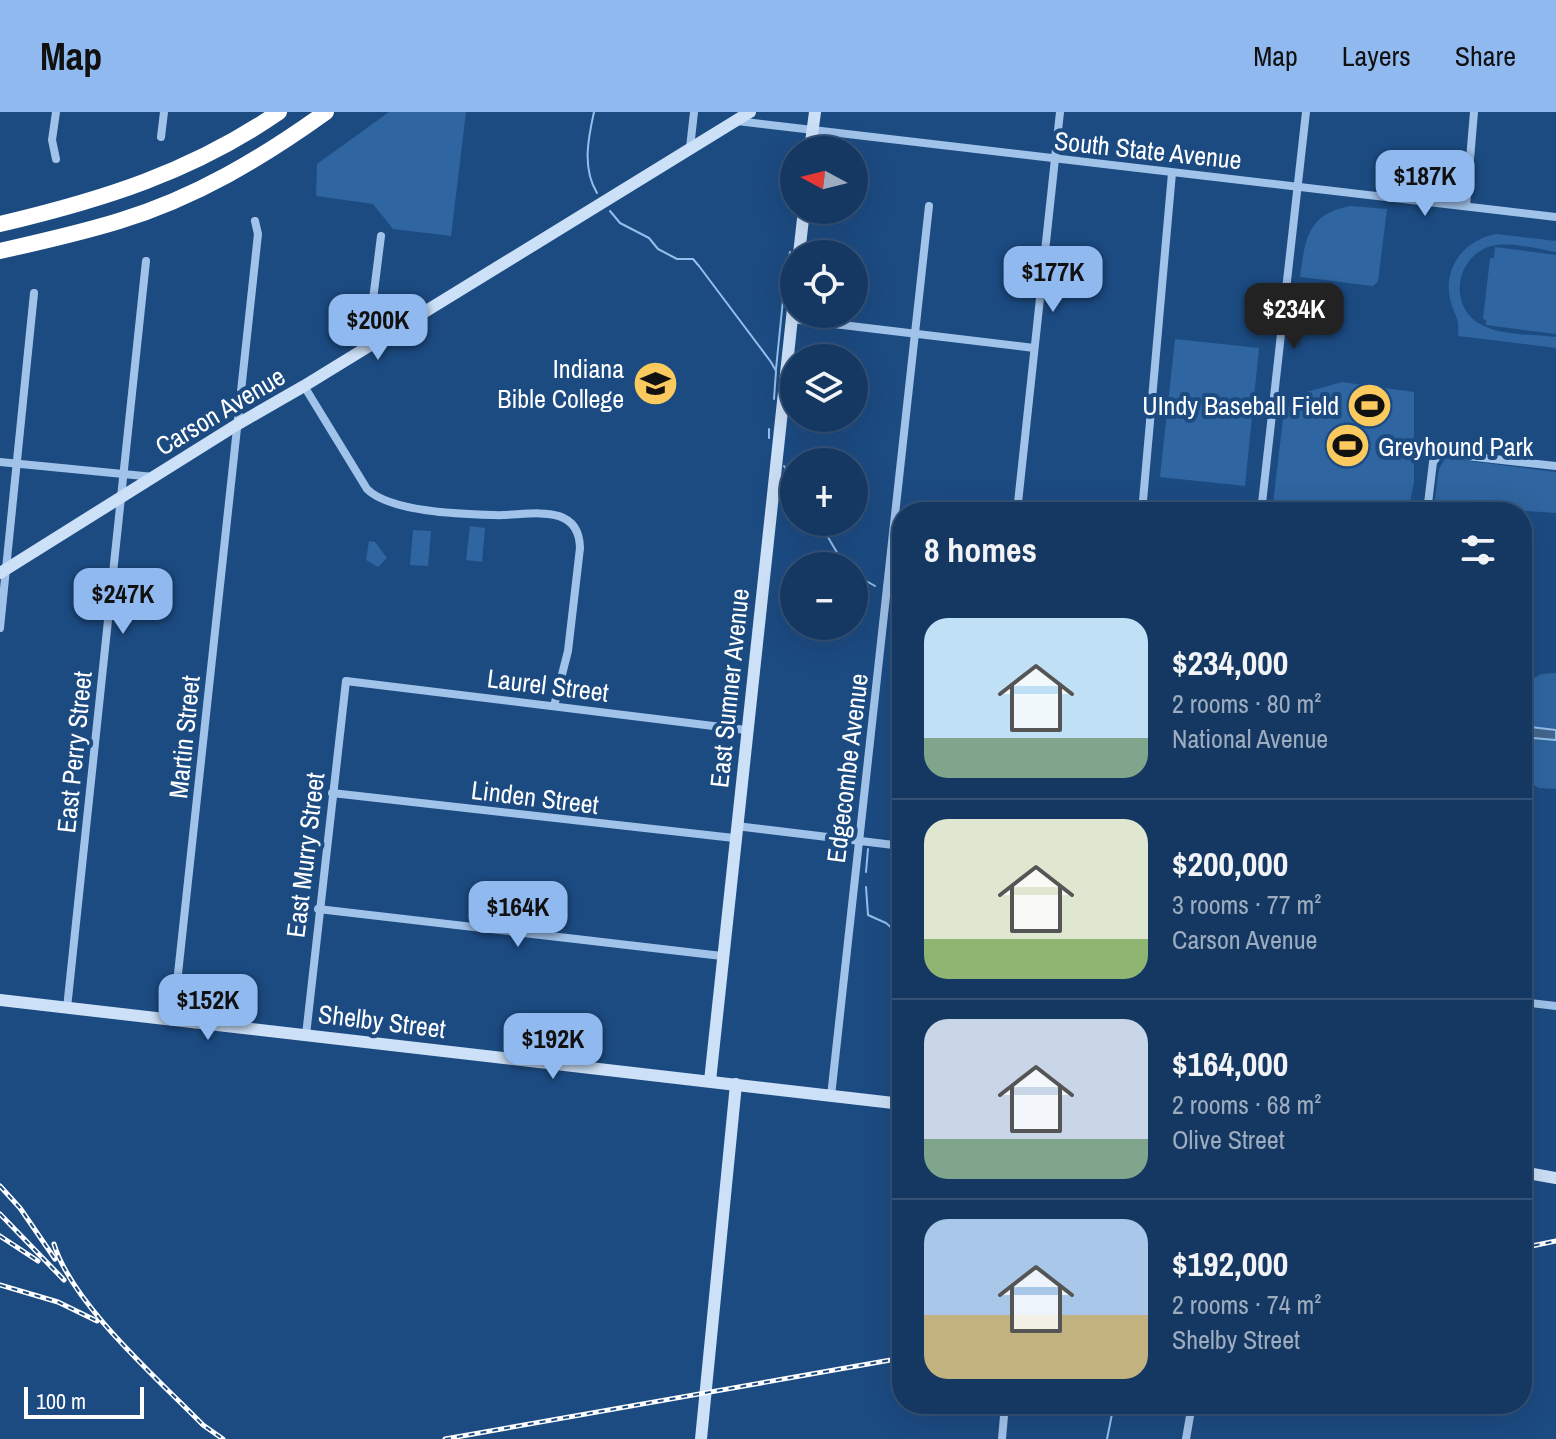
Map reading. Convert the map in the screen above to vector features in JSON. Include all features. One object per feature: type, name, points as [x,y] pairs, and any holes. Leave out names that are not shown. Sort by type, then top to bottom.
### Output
[{"type":"highway","points":[[0,224],[94,201],[157,178],[213,152],[279,112]]},
{"type":"highway","points":[[0,251],[72,235],[169,203],[241,168],[326,112]]},
{"type":"main road","name":"Carson Avenue","points":[[3,571],[750,112]]},
{"type":"main road","points":[[812,136],[815,112]]},
{"type":"main road","name":"East Sumner Avenue","points":[[710,1081],[791,328]]},
{"type":"main road","name":"Shelby Street","points":[[0,1000],[892,1103]]},
{"type":"main road","points":[[701,1439],[736,1084]]},
{"type":"main road","points":[[1532,1176],[1556,1178]]},
{"type":"street","points":[[56,112],[52,140],[56,159]]},
{"type":"street","points":[[161,137],[164,112]]},
{"type":"street","points":[[690,148],[694,112]]},
{"type":"street","points":[[1018,502],[1060,112]]},
{"type":"street","points":[[1262,502],[1306,112]]},
{"type":"street","points":[[1466,206],[1474,112]]},
{"type":"street","name":"South State Avenue","points":[[736,120],[1556,217]]},
{"type":"street","points":[[1143,502],[1172,173]]},
{"type":"street","name":"Edgecombe Avenue","points":[[896,502],[929,206]]},
{"type":"street","name":"Martin Street","points":[[173,1020],[258,234],[255,221]]},
{"type":"street","points":[[367,347],[381,236]]},
{"type":"street","name":"East Perry Street","points":[[67,1008],[146,261]]},
{"type":"street","points":[[0,628],[3,571],[34,293]]},
{"type":"street","points":[[868,328],[1034,348]]},
{"type":"street","points":[[304,386],[363,483],[379,499],[396,505],[491,515],[524,512],[554,515],[570,523],[578,535],[580,548],[569,648],[554,706]]},
{"type":"street","points":[[1428,502],[1433,462],[1440,453],[1556,466]]},
{"type":"street","points":[[0,462],[154,477]]},
{"type":"street","name":"Edgecombe Avenue","points":[[831,1096],[892,540]]},
{"type":"street","points":[[887,587],[892,588]]},
{"type":"street","name":"Laurel Street","points":[[346,681],[746,730]]},
{"type":"street","name":"East Murry Street","points":[[306,1035],[346,681]]},
{"type":"street","name":"Linden Street","points":[[332,793],[892,845]]},
{"type":"street","points":[[318,909],[722,956]]},
{"type":"street","points":[[1532,1003],[1556,1006]]},
{"type":"street","points":[[1002,1439],[1004,1414]]},
{"type":"street","points":[[1186,1439],[1190,1414]]},
{"type":"shaded area","points":[[389,112],[466,112],[451,236],[393,229],[373,204],[316,196],[317,164]]},
{"type":"shaded area","points":[[1351,206],[1387,209],[1378,281],[1373,286],[1300,277],[1311,230],[1326,215]]},
{"type":"shaded area","points":[[1497,234],[1556,241],[1556,252],[1504,244],[1477,253],[1462,273],[1460,297],[1464,308],[1471,318],[1490,329],[1556,337],[1556,348],[1458,336],[1449,287],[1453,266],[1466,248]]},
{"type":"shaded area","points":[[1495,247],[1556,255],[1556,334],[1486,325],[1483,319],[1490,258],[1494,258]]},
{"type":"shaded area","points":[[1175,339],[1259,348],[1245,486],[1160,477]]},
{"type":"shaded area","name":"Greyhound Park","points":[[1342,382],[1414,392],[1414,482],[1410,502],[1273,502],[1284,411],[1303,393]]},
{"type":"shaded area","points":[[1445,458],[1556,472],[1556,513],[1532,511],[1532,502],[1434,502],[1439,469]]},
{"type":"shaded area","points":[[470,526],[485,528],[482,562],[466,560]]},
{"type":"shaded area","points":[[413,530],[431,531],[428,566],[410,565]]},
{"type":"shaded area","points":[[369,541],[375,542],[387,558],[378,567],[366,560]]},
{"type":"shaded area","points":[[1556,673],[1556,789],[1532,784],[1532,679],[1542,674]]},
{"type":"shaded area","points":[[1532,727],[1556,730],[1556,740],[1532,738]]},
{"type":"waterway","points":[[594,112],[588,143],[588,164],[597,193]]},
{"type":"waterway","points":[[610,211],[620,223],[649,238],[658,249],[677,259],[693,259],[771,362],[776,371],[774,399]]},
{"type":"waterway","points":[[776,369],[780,328]]},
{"type":"waterway","points":[[769,429],[769,438]]},
{"type":"waterway","points":[[827,536],[837,552]]},
{"type":"waterway","points":[[868,582],[875,586]]},
{"type":"waterway","points":[[866,872],[868,849]]},
{"type":"waterway","points":[[866,887],[868,915],[892,928]]},
{"type":"waterway","points":[[1107,1439],[1112,1414]]},
{"type":"railway","points":[[0,1186],[20,1208],[55,1259]]},
{"type":"railway","points":[[0,1214],[64,1280]]},
{"type":"railway","points":[[0,1236],[38,1261]]},
{"type":"railway","points":[[1532,1246],[1556,1241]]},
{"type":"railway","points":[[54,1244],[64,1267],[97,1316],[203,1425],[223,1439]]},
{"type":"railway","points":[[0,1285],[58,1302],[97,1321]]},
{"type":"railway","points":[[445,1439],[892,1360]]},
{"type":"place","name":"Indiana Bible College","points":[[655,383]]},
{"type":"place","name":"UIndy Baseball Field","points":[[1370,405]]},
{"type":"place","name":"Greyhound Park","points":[[1347,446]]}]
